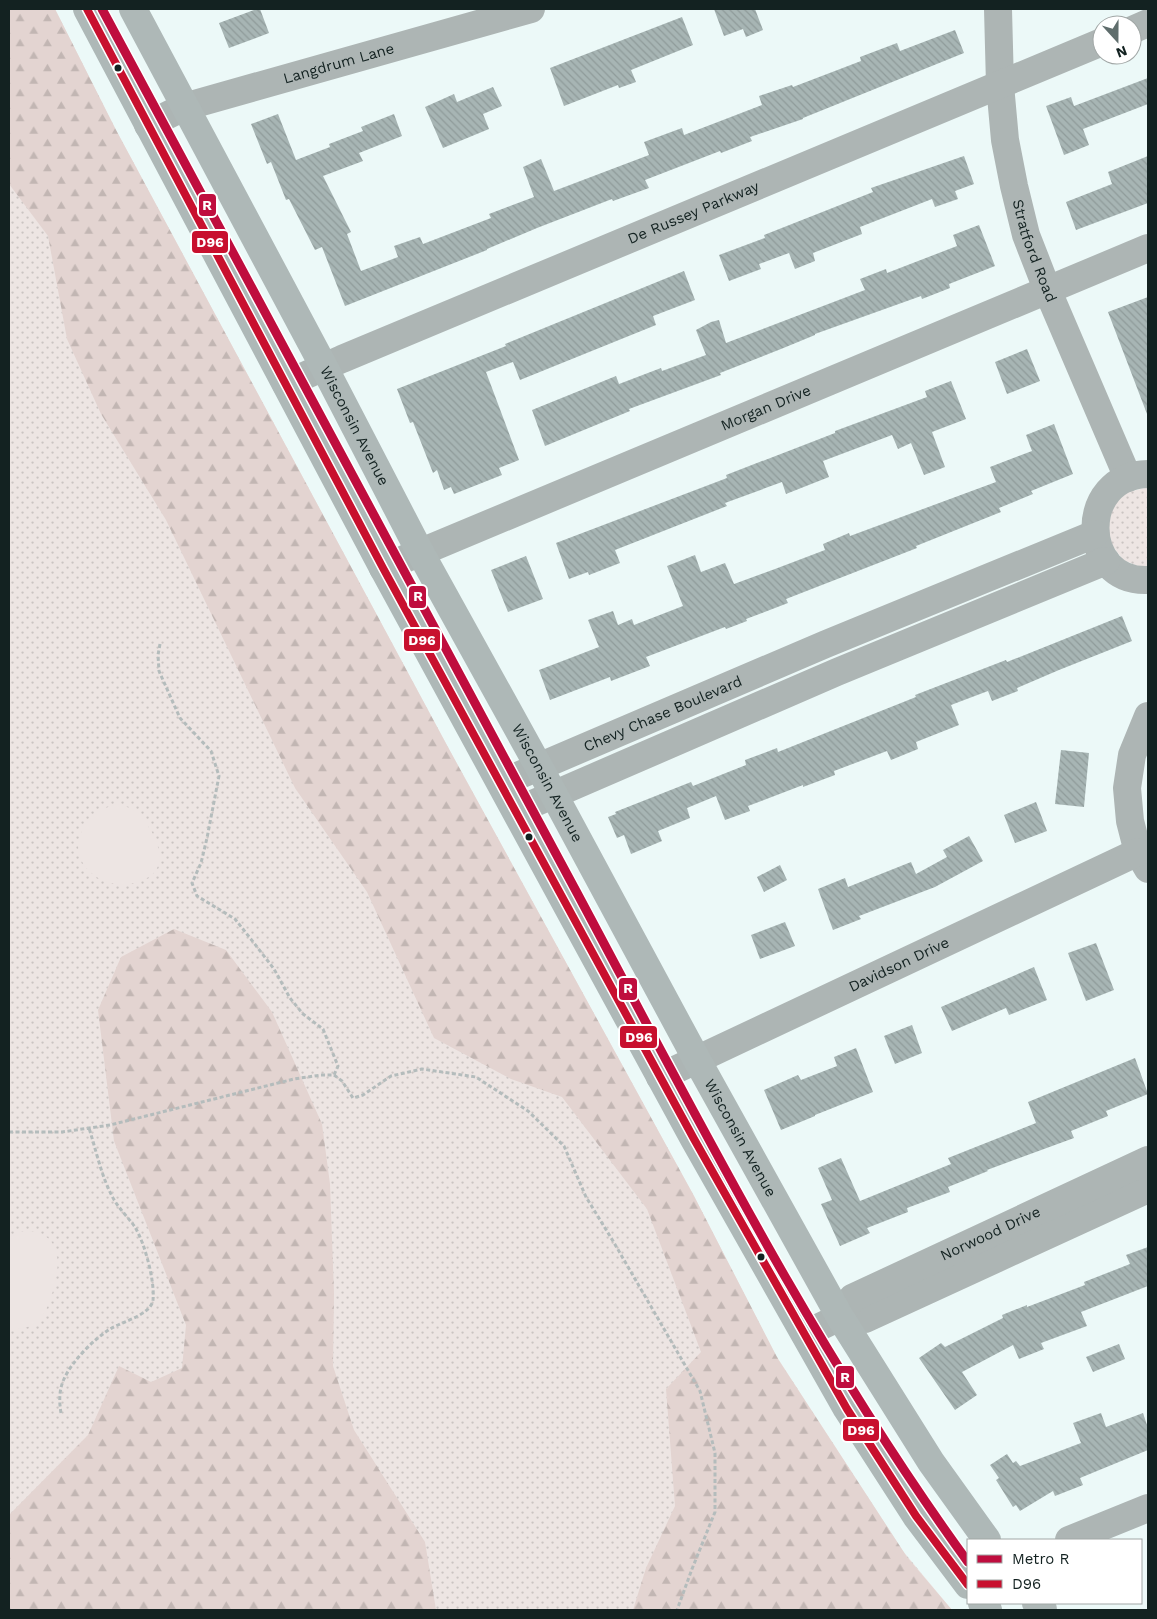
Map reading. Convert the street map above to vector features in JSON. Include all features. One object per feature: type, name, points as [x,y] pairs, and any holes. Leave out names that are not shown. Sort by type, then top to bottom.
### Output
[{"type":"main road","points":[[87,9],[383,568],[660,1077],[847,1409],[916,1516],[967,1584]]},
{"type":"main road","name":"Wisconsin Avenue","points":[[134,9],[420,552],[539,767],[697,1060],[840,1317],[931,1462],[986,1539]]},
{"type":"street","name":"Langdrum Lane","points":[[148,125],[184,106],[531,9]]},
{"type":"street","name":"Stratford Road","points":[[998,9],[1000,85],[1005,140],[1026,235],[1047,290],[1138,476]]},
{"type":"street","name":"De Russey Parkway","points":[[286,384],[1092,46]]},
{"type":"street","name":"Morgan Drive","points":[[383,568],[1148,248]]},
{"type":"street","points":[[1138,476],[1116,485],[1106,494],[1099,506],[1095,520],[1095,534],[1098,548],[1106,561],[1116,571],[1128,577],[1148,580]]},
{"type":"street","name":"Chevy Chase Boulevard","points":[[501,783],[826,644],[1095,534]]},
{"type":"street","name":"Chevy Chase Boulevard","points":[[516,811],[837,672],[1106,561]]},
{"type":"street","points":[[826,644],[837,672]]},
{"type":"street","points":[[1143,860],[1130,821],[1128,788],[1132,755],[1148,716]]},
{"type":"street","name":"Davidson Drive","points":[[660,1077],[1143,860]]},
{"type":"street","name":"Norwood Drive","points":[[1033,1228],[1148,1160]]},
{"type":"street","name":"Norwood Drive","points":[[805,1334],[840,1317],[852,1298],[1033,1228],[1148,1189]]},
{"type":"street","points":[[1072,1539],[1148,1508]]},
{"type":"path","points":[[160,644],[158,655],[159,671],[170,698],[180,718],[211,751],[219,776],[201,863],[192,883],[197,896],[235,919],[274,968],[290,998],[303,1014],[323,1029],[338,1066],[334,1075]]},
{"type":"path","points":[[9,1132],[62,1132],[110,1125],[294,1079],[321,1075],[334,1075],[342,1081],[353,1098],[363,1096],[391,1076],[422,1069],[476,1077],[528,1112],[564,1146],[586,1197],[700,1391],[715,1453],[715,1512],[677,1610]]},
{"type":"path","points":[[61,1413],[59,1398],[64,1379],[77,1360],[94,1340],[110,1328],[145,1312],[153,1304],[154,1287],[144,1250],[136,1229],[113,1197],[89,1128]]},
{"type":"shaded area","points":[[9,9],[55,9],[116,130],[449,749],[694,1196],[775,1354],[903,1551],[952,1610],[9,1610]]},
{"type":"shaded area","points":[[1148,487],[1148,567],[1140,567],[1123,560],[1111,544],[1105,527],[1112,508],[1124,493]]},
{"type":"shaded area","points":[[119,804],[130,808],[145,822],[152,831],[159,852],[159,862],[155,871],[147,878],[130,884],[114,883],[99,878],[88,869],[80,858],[78,844],[83,829],[95,815],[113,805]]},
{"type":"shaded area","points":[[25,1231],[38,1233],[48,1238],[54,1245],[58,1265],[49,1303],[40,1319],[28,1327],[9,1330],[9,1240],[17,1233]]},
{"type":"green space","points":[[9,9],[55,9],[116,130],[449,749],[694,1196],[778,1359],[907,1557],[952,1610],[633,1610],[646,1568],[675,1506],[666,1389],[701,1352],[647,1209],[562,1097],[511,1079],[434,1038],[367,892],[295,788],[166,520],[101,414],[67,339],[48,236],[9,184]]},
{"type":"green space","points":[[174,929],[226,950],[272,1012],[322,1124],[330,1184],[334,1293],[333,1366],[354,1430],[425,1542],[436,1610],[9,1610],[9,1515],[88,1435],[119,1366],[151,1382],[182,1368],[186,1325],[114,1141],[98,1010],[121,957]]},
{"type":"building","points":[[260,9],[269,33],[229,48],[219,23]]},
{"type":"building","points":[[714,9],[755,9],[763,30],[746,37],[743,29],[724,36]]},
{"type":"building","points":[[682,17],[693,45],[631,70],[636,82],[619,88],[618,85],[564,106],[550,68]]},
{"type":"building","points":[[955,30],[964,53],[803,119],[750,137],[752,141],[721,153],[720,151],[645,180],[649,188],[613,201],[612,199],[537,228],[487,250],[345,306],[322,247],[315,250],[289,199],[286,200],[271,162],[267,164],[251,124],[278,114],[296,160],[330,147],[329,144],[363,131],[361,127],[394,114],[402,136],[359,153],[363,161],[323,176],[351,232],[347,234],[361,271],[398,257],[394,246],[420,237],[423,244],[491,218],[489,214],[534,197],[523,167],[541,159],[554,191],[649,155],[644,142],[682,128],[684,135],[762,105],[759,96],[792,85],[793,87],[861,61],[860,57],[897,43],[900,51]]},
{"type":"building","points":[[1148,78],[1148,104],[1083,129],[1089,145],[1064,155],[1046,106],[1071,97],[1074,106]]},
{"type":"building","points":[[493,87],[502,106],[483,114],[489,129],[443,148],[425,107],[454,94],[457,102]]},
{"type":"building","points":[[964,156],[974,184],[955,191],[958,199],[935,207],[932,199],[860,227],[862,234],[813,253],[815,261],[795,269],[789,253],[759,264],[761,269],[729,281],[719,255],[765,238],[764,235],[873,192],[871,188]]},
{"type":"building","points":[[1148,156],[1148,203],[1076,230],[1066,202],[1112,184],[1108,172]]},
{"type":"building","points":[[979,225],[995,266],[949,284],[950,288],[922,299],[921,296],[815,334],[720,373],[721,375],[629,409],[630,411],[545,446],[532,410],[616,376],[619,384],[661,368],[662,371],[706,355],[696,330],[711,322],[719,320],[726,343],[865,290],[860,279],[886,269],[887,273],[957,246],[953,235]]},
{"type":"building","points":[[684,271],[695,300],[653,316],[656,325],[520,380],[513,362],[486,372],[519,460],[499,468],[502,475],[454,494],[451,487],[444,490],[437,470],[433,473],[413,422],[410,423],[397,389],[506,346],[505,344]]},
{"type":"building","points":[[1148,297],[1148,413],[1147,414],[1108,312]]},
{"type":"building","points":[[1027,349],[1040,381],[1007,394],[995,362]]},
{"type":"building","points":[[951,381],[966,419],[932,432],[945,467],[924,475],[911,443],[898,449],[892,435],[823,461],[829,477],[786,494],[782,482],[725,503],[727,506],[615,550],[620,563],[589,575],[588,572],[569,579],[556,543],[727,478],[726,475],[835,433],[835,431],[927,397],[925,391]]},
{"type":"building","points":[[1054,424],[1073,474],[1031,491],[1033,494],[999,508],[1001,512],[916,546],[917,548],[786,599],[788,603],[746,619],[747,621],[726,629],[725,627],[646,657],[650,666],[611,681],[610,677],[550,700],[539,670],[599,647],[588,620],[613,611],[618,625],[632,619],[634,625],[683,606],[667,566],[695,555],[701,572],[725,563],[734,584],[775,569],[825,550],[823,544],[849,533],[850,536],[996,482],[990,467],[1032,451],[1026,435]]},
{"type":"building","points":[[526,556],[543,599],[508,612],[491,570]]},
{"type":"building","points":[[1122,616],[1132,641],[1017,688],[1018,691],[992,701],[988,691],[951,705],[959,725],[916,742],[918,749],[891,760],[887,751],[834,771],[835,775],[748,806],[750,811],[725,820],[716,796],[687,808],[690,818],[658,831],[662,841],[631,854],[624,835],[617,838],[608,817],[616,814],[615,812],[691,782],[693,786],[746,765],[745,760],[777,748],[778,752],[916,697],[915,695],[1006,660],[1007,662]]},
{"type":"building","points":[[1061,750],[1089,753],[1084,807],[1055,804]]},
{"type":"building","points":[[1036,802],[1047,831],[1015,843],[1004,815]]},
{"type":"building","points":[[969,836],[983,861],[935,887],[859,916],[861,919],[833,930],[818,889],[845,878],[848,887],[911,862],[916,874],[947,857],[943,850]]},
{"type":"building","points":[[780,865],[787,880],[764,892],[757,877]]},
{"type":"building","points":[[785,922],[795,946],[760,959],[751,935]]},
{"type":"building","points":[[1096,943],[1114,990],[1086,1001],[1068,953]]},
{"type":"building","points":[[1034,967],[1047,1000],[1009,1015],[1006,1008],[952,1031],[941,1007]]},
{"type":"building","points":[[912,1025],[922,1053],[895,1064],[884,1036]]},
{"type":"building","points":[[856,1048],[873,1092],[781,1130],[764,1090],[798,1075],[801,1080],[837,1066],[834,1057]]},
{"type":"building","points":[[1135,1058],[1148,1094],[1106,1111],[1108,1116],[1071,1131],[1074,1138],[987,1170],[948,1187],[950,1192],[907,1208],[908,1212],[867,1228],[870,1233],[840,1246],[821,1204],[832,1200],[818,1168],[841,1158],[860,1201],[951,1164],[948,1158],[1036,1123],[1028,1102]]},
{"type":"building","points":[[1148,1247],[1148,1286],[1081,1312],[1087,1326],[1041,1343],[1044,1349],[1019,1359],[1013,1345],[962,1372],[977,1395],[955,1410],[919,1358],[941,1343],[945,1347],[1003,1318],[1002,1315],[1085,1285],[1084,1282],[1130,1264],[1126,1255]]},
{"type":"building","points":[[1119,1344],[1125,1359],[1093,1372],[1086,1357]]},
{"type":"building","points":[[1101,1413],[1106,1427],[1143,1413],[1148,1428],[1148,1450],[1080,1478],[1083,1485],[1055,1496],[1053,1491],[1020,1511],[1016,1505],[1013,1507],[996,1480],[999,1478],[990,1465],[1007,1454],[1013,1463],[1016,1461],[1020,1466],[1081,1443],[1073,1423]]},
{"type":"metro line","name":"R","points":[[102,9],[760,1233],[859,1401],[912,1482],[967,1561]]},
{"type":"transit line","name":"D96","points":[[87,9],[383,568],[694,1139],[847,1409],[916,1516],[967,1584]]}]
